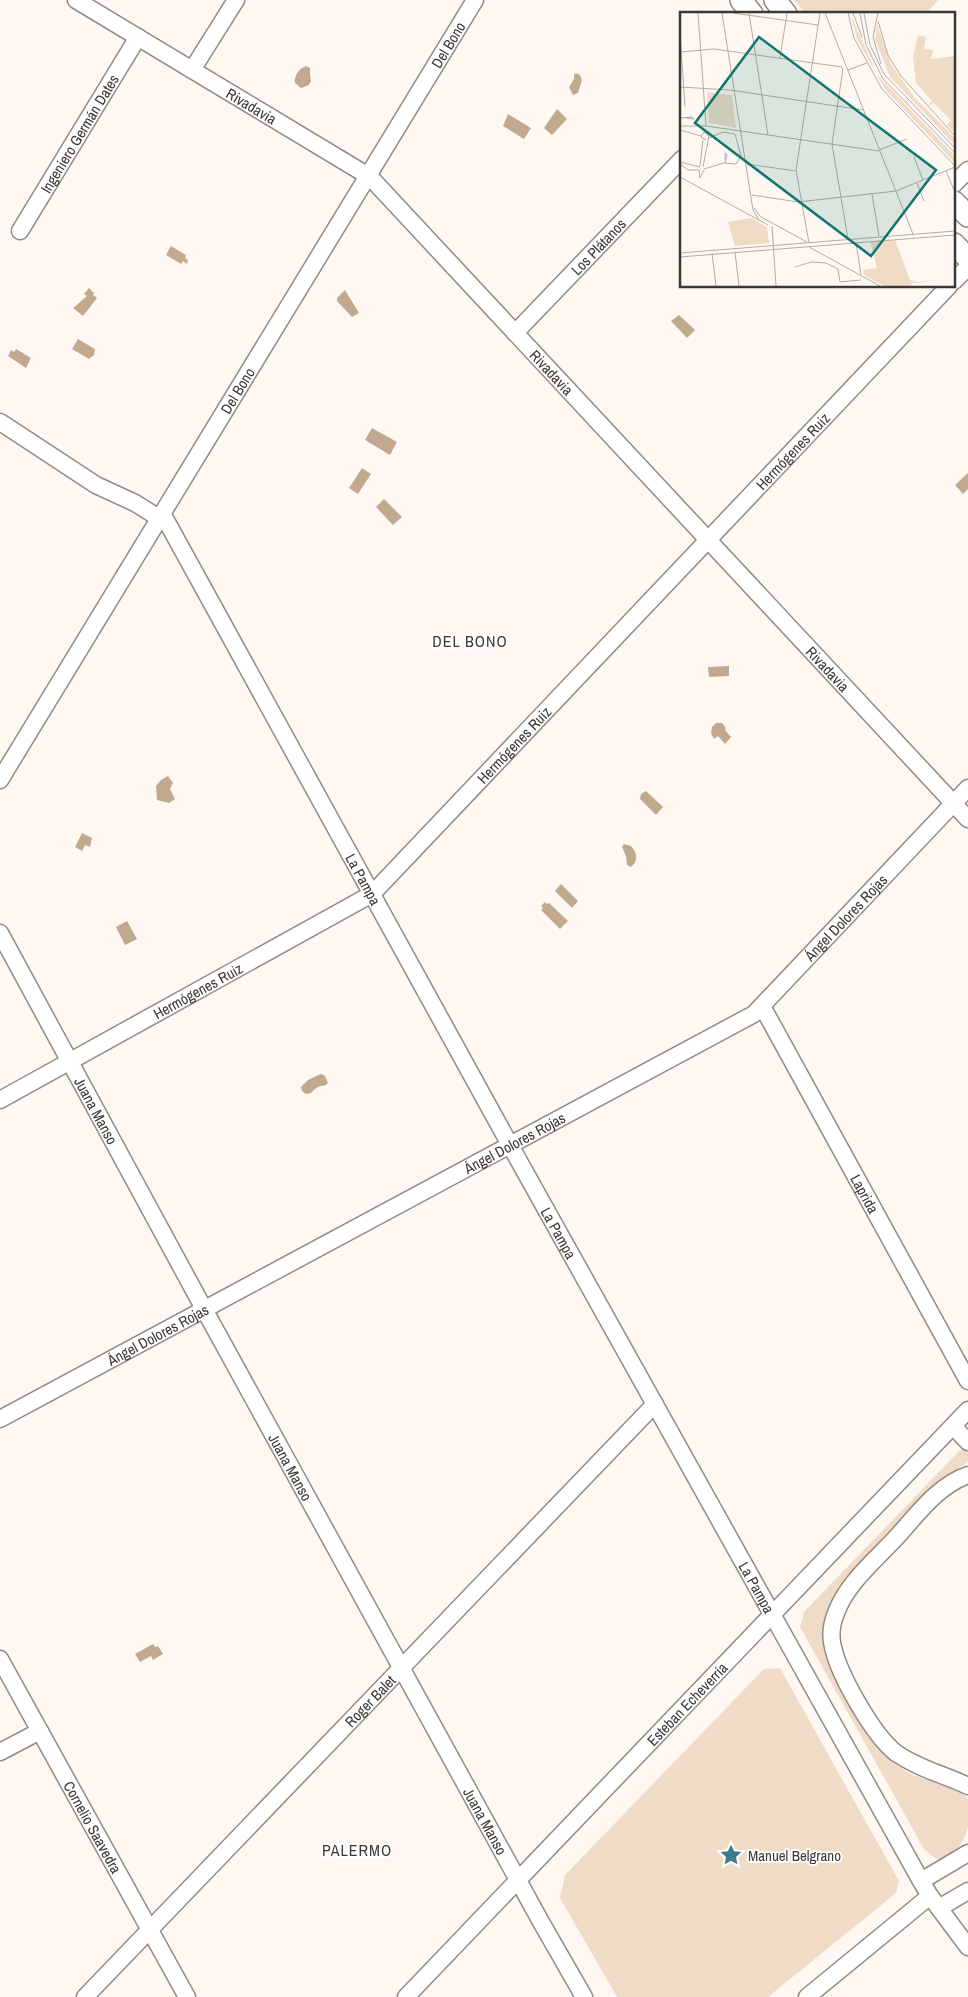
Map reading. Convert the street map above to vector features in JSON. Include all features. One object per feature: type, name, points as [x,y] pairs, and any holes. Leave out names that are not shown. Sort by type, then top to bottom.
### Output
[{"type":"main road","points":[[740,0],[750,12]]},
{"type":"main road","points":[[774,0],[784,12]]},
{"type":"main road","points":[[956,204],[968,216]]},
{"type":"main road","points":[[956,246],[968,258]]},
{"type":"street","name":"Rivadavia","points":[[76,0],[368,176],[968,819]]},
{"type":"street","points":[[192,70],[236,0]]},
{"type":"street","name":"Del Bono","points":[[0,780],[475,0]]},
{"type":"street","name":"Ingeniero Germán Dates","points":[[20,231],[138,37]]},
{"type":"street","name":"Los Plátanos","points":[[515,333],[680,161]]},
{"type":"street","points":[[956,182],[968,170]]},
{"type":"street","points":[[956,279],[968,267]]},
{"type":"street","name":"Hermógenes Ruiz","points":[[0,1100],[372,894],[947,288]]},
{"type":"street","points":[[0,422],[96,484],[161,516]]},
{"type":"street","name":"La Pampa","points":[[161,516],[921,1881],[934,1902],[968,1947]]},
{"type":"street","name":"Ángel Dolores Rojas","points":[[0,1419],[754,1014],[968,788]]},
{"type":"street","name":"Juana Manso","points":[[0,933],[401,1668],[584,1997]]},
{"type":"street","name":"Laprida","points":[[762,1006],[968,1381]]},
{"type":"street","name":"Roger Balet","points":[[85,1997],[654,1404]]},
{"type":"street","name":"Esteban Echeverría","points":[[406,1997],[968,1410]]},
{"type":"street","points":[[953,1426],[968,1442]]},
{"type":"street","points":[[968,1475],[954,1482],[934,1497],[856,1580],[836,1613],[832,1636],[832,1645],[842,1672],[883,1741],[898,1754],[923,1769],[968,1786]]},
{"type":"street","name":"Cornelio Saavedra","points":[[0,1659],[187,1997]]},
{"type":"street","points":[[0,1752],[40,1731]]},
{"type":"street","points":[[921,1881],[968,1853]]},
{"type":"street","points":[[806,1997],[934,1902],[968,1891]]},
{"type":"shaded area","points":[[794,0],[938,0],[928,12],[804,12]]},
{"type":"shaded area","points":[[306,66],[310,68],[311,81],[309,85],[301,88],[295,83],[295,77]]},
{"type":"shaded area","points":[[576,73],[580,75],[582,80],[578,93],[573,95],[569,87]]},
{"type":"shaded area","points":[[557,109],[567,119],[552,135],[544,128]]},
{"type":"shaded area","points":[[508,114],[531,128],[524,139],[503,126]]},
{"type":"shaded area","points":[[171,246],[186,255],[187,264],[183,261],[181,264],[166,255]]},
{"type":"shaded area","points":[[89,288],[97,298],[83,316],[73,308],[87,296],[84,294]]},
{"type":"shaded area","points":[[345,290],[359,313],[352,317],[337,301],[337,298]]},
{"type":"shaded area","points":[[679,315],[695,330],[687,338],[671,321]]},
{"type":"shaded area","points":[[78,339],[95,349],[94,355],[89,359],[72,349]]},
{"type":"shaded area","points":[[16,349],[31,358],[26,368],[8,356],[11,350],[14,352]]},
{"type":"shaded area","points":[[372,428],[397,442],[390,455],[365,440]]},
{"type":"shaded area","points":[[362,468],[371,474],[358,494],[349,488]]},
{"type":"shaded area","points":[[968,473],[968,489],[963,494],[955,485]]},
{"type":"shaded area","points":[[384,499],[402,517],[393,525],[376,507]]},
{"type":"shaded area","points":[[729,666],[729,676],[709,677],[708,667]]},
{"type":"shaded area","points":[[716,723],[722,723],[731,737],[725,744],[718,736],[714,739],[711,733],[712,727]]},
{"type":"shaded area","points":[[168,776],[173,783],[170,789],[175,799],[169,803],[157,800],[156,786]]},
{"type":"shaded area","points":[[646,791],[663,807],[656,815],[640,799],[641,794]]},
{"type":"shaded area","points":[[82,833],[92,838],[90,847],[85,845],[82,851],[75,847]]},
{"type":"shaded area","points":[[624,844],[631,846],[636,854],[634,865],[631,867],[627,865],[622,847]]},
{"type":"shaded area","points":[[561,884],[578,901],[572,908],[555,891]]},
{"type":"shaded area","points":[[545,902],[549,903],[568,921],[560,929],[541,910],[543,908],[541,906]]},
{"type":"shaded area","points":[[127,921],[137,939],[125,945],[116,927]]},
{"type":"shaded area","points":[[321,1074],[325,1076],[328,1083],[310,1093],[306,1094],[302,1091],[301,1087],[308,1080]]},
{"type":"shaded area","points":[[963,1447],[968,1453],[968,1462],[943,1479],[845,1581],[836,1593],[828,1614],[870,1736],[875,1743],[886,1756],[906,1772],[952,1788],[968,1799],[968,1828],[965,1836],[958,1849],[941,1860],[936,1859],[924,1849],[800,1627],[804,1612]]},
{"type":"shaded area","points":[[153,1644],[155,1647],[158,1646],[163,1654],[153,1660],[151,1656],[140,1662],[135,1654]]},
{"type":"shaded area","points":[[780,1668],[899,1881],[896,1893],[768,1997],[617,1997],[560,1898],[565,1875],[764,1669]]},
{"type":"place","name":"Manuel Belgrano","points":[[731,1855]]},
{"type":"district","name":"DEL BONO","points":[[470,641]]},
{"type":"district","name":"PALERMO","points":[[357,1850]]}]
